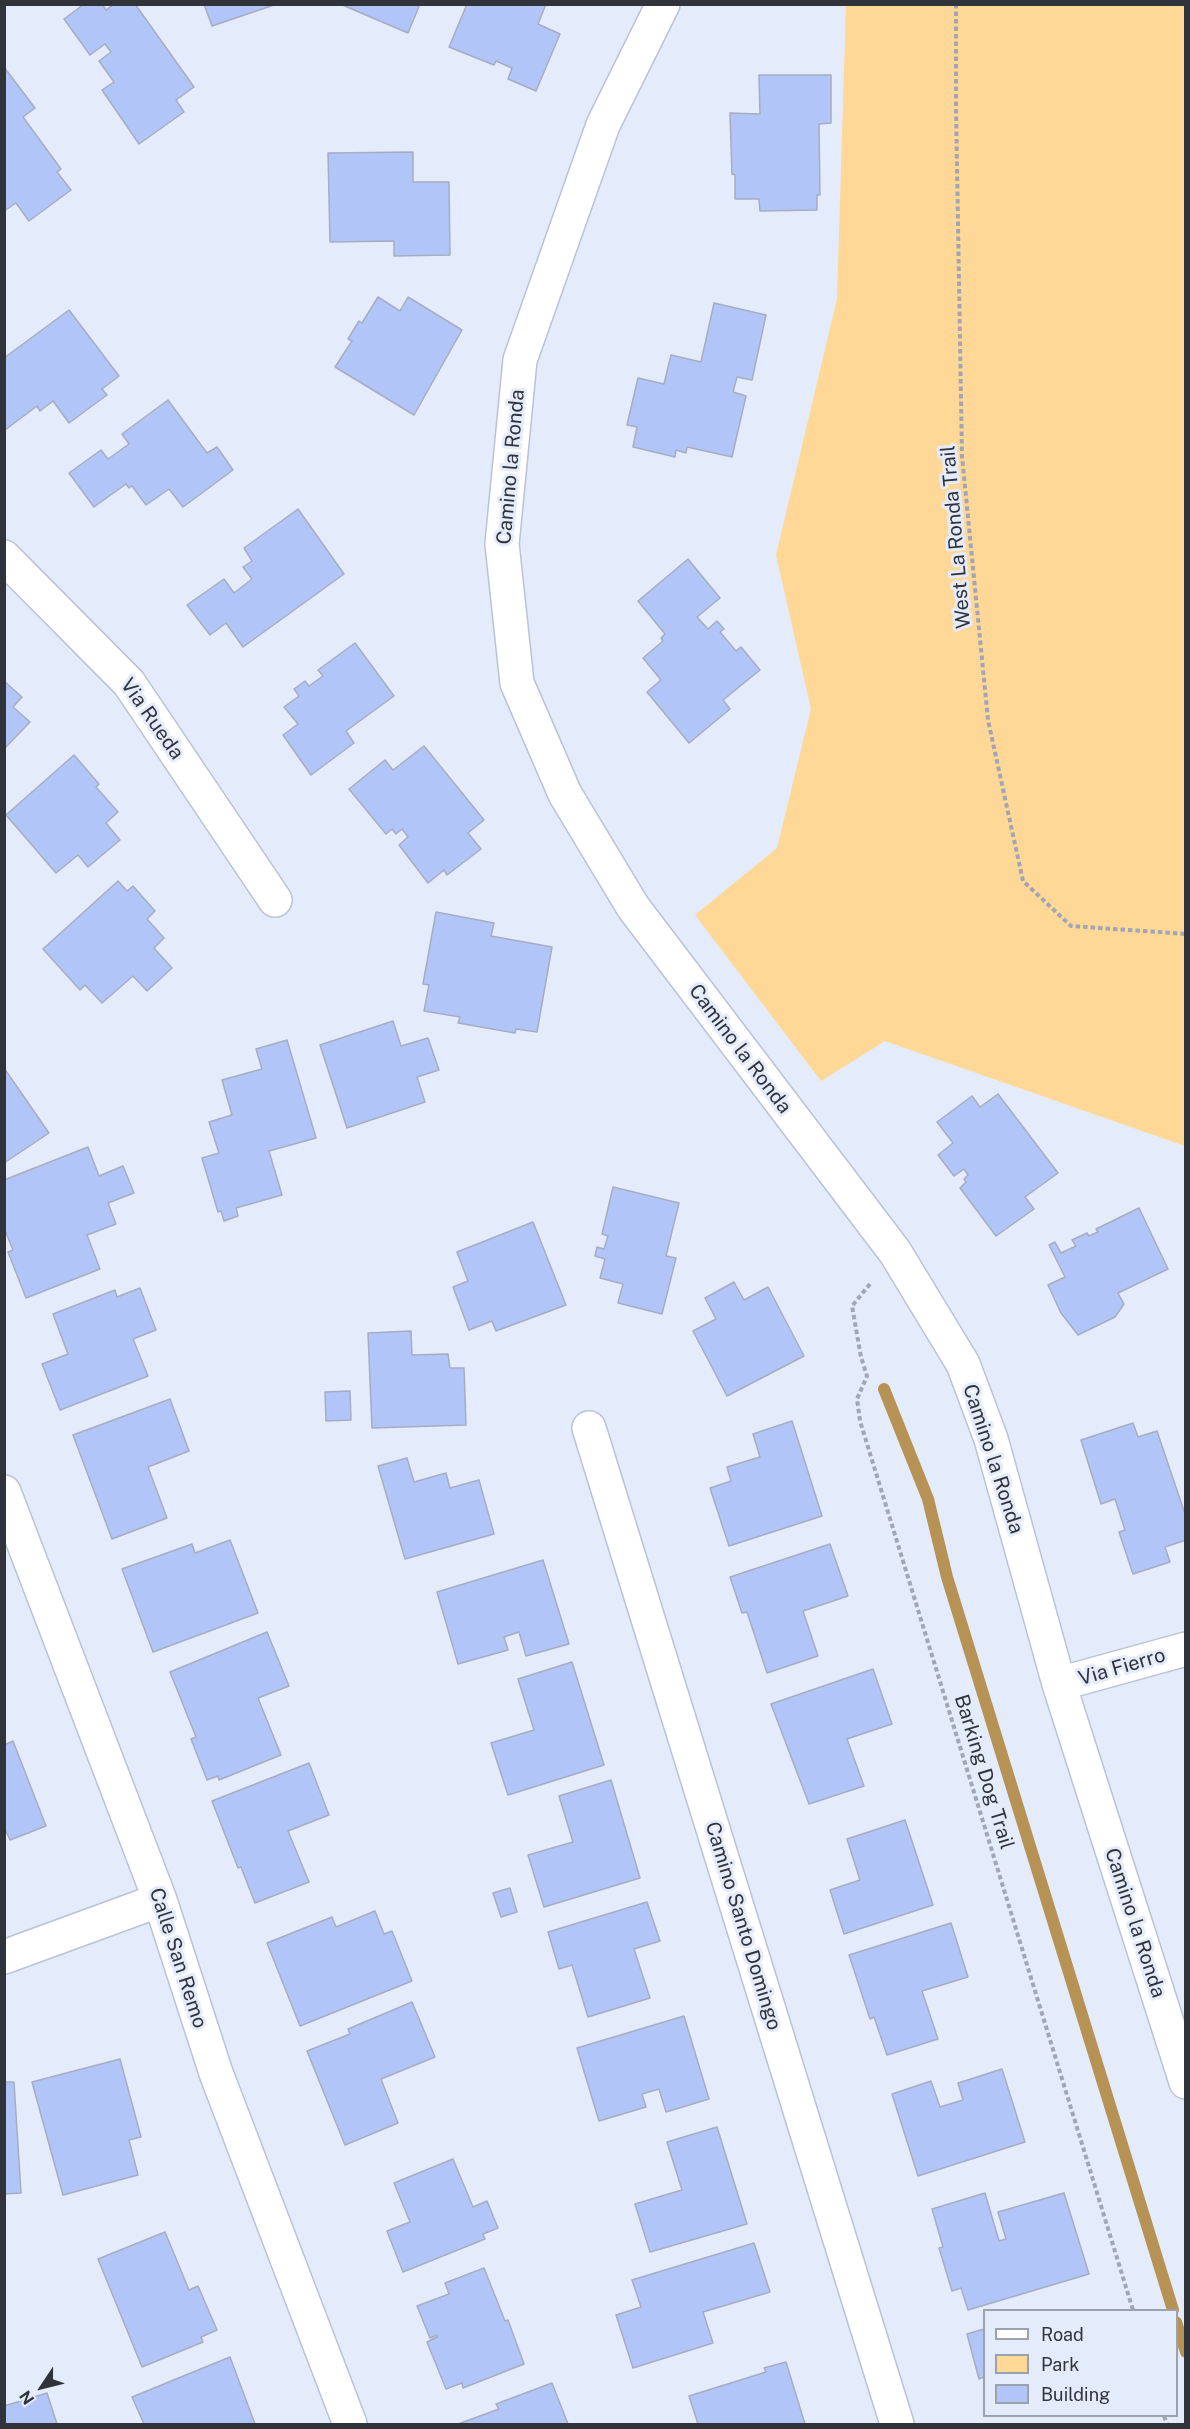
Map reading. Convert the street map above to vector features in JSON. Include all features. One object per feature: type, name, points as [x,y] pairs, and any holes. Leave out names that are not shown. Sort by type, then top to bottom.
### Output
[{"type":"street","name":"Camino la Ronda","points":[[663,4],[603,125],[520,360],[502,544],[517,683],[565,794],[633,907],[895,1252],[963,1364],[991,1439],[1059,1684],[1185,2082]]},
{"type":"street","name":"Via Rueda","points":[[4,556],[129,683],[275,900]]},
{"type":"street","name":"Camino Santo Domingo","points":[[589,1428],[897,2424]]},
{"type":"street","name":"Calle San Remo","points":[[4,1492],[160,1900],[216,2073],[350,2424]]},
{"type":"street","name":"Via Fierro","points":[[1059,1684],[1185,1649]]},
{"type":"street","points":[[4,1958],[160,1900]]},
{"type":"path","name":"West La Ronda Trail","points":[[956,4],[962,456],[988,720],[1023,881],[1071,926],[1185,934]]},
{"type":"path","name":"Barking Dog Trail","points":[[895,1252],[852,1306],[867,1376],[857,1399],[860,1421],[1132,2309]]},
{"type":"green space","points":[[846,5],[1185,5],[1185,1146],[885,1041],[821,1081],[695,915],[777,848],[811,709],[776,555],[837,299]]},
{"type":"building","points":[[84,4],[102,4],[106,10],[114,4],[135,4],[194,87],[176,100],[184,112],[139,144],[102,90],[114,82],[99,61],[111,52],[105,44],[90,55],[64,19]]},
{"type":"building","points":[[204,4],[277,4],[212,26]]},
{"type":"building","points":[[340,4],[420,4],[408,33]]},
{"type":"building","points":[[467,4],[546,4],[538,24],[560,34],[536,91],[508,79],[512,68],[496,61],[494,65],[449,47]]},
{"type":"building","points":[[4,67],[35,108],[23,117],[61,169],[57,172],[71,190],[29,221],[16,203],[4,211]]},
{"type":"building","points":[[759,75],[831,75],[831,123],[819,124],[820,195],[817,195],[817,210],[760,211],[759,199],[735,199],[730,113],[760,114]]},
{"type":"building","points":[[413,152],[413,182],[449,182],[450,255],[394,256],[394,241],[330,242],[328,153]]},
{"type":"building","points":[[378,297],[400,311],[408,297],[462,330],[414,415],[335,367],[352,341],[348,339],[359,321],[362,323]]},
{"type":"building","points":[[714,303],[766,315],[752,380],[737,377],[733,392],[746,396],[732,457],[687,447],[686,453],[676,450],[675,457],[633,447],[637,427],[627,425],[638,378],[664,384],[671,355],[701,362]]},
{"type":"building","points":[[69,310],[119,376],[102,389],[107,395],[69,423],[53,401],[40,411],[37,406],[5,430],[4,358]]},
{"type":"building","points":[[168,400],[207,453],[217,447],[233,470],[183,507],[169,489],[146,505],[132,486],[129,488],[126,484],[94,507],[69,473],[101,450],[108,459],[129,444],[122,434]]},
{"type":"building","points":[[298,509],[344,574],[243,647],[226,623],[210,635],[187,605],[224,579],[234,593],[252,579],[243,567],[252,561],[244,548]]},
{"type":"building","points":[[688,559],[720,598],[697,617],[708,629],[717,621],[724,629],[720,632],[736,651],[741,647],[760,670],[723,700],[730,709],[689,743],[647,692],[661,680],[643,658],[663,641],[661,638],[665,634],[638,601]]},
{"type":"building","points":[[355,643],[394,696],[346,731],[354,743],[311,775],[283,735],[298,724],[284,707],[299,696],[294,689],[305,681],[309,686],[323,676],[318,670]]},
{"type":"building","points":[[4,681],[22,697],[13,707],[30,722],[4,749]]},
{"type":"building","points":[[424,746],[484,820],[468,833],[481,849],[447,875],[444,870],[428,883],[399,845],[408,837],[402,829],[396,834],[392,829],[386,834],[349,789],[385,760],[393,770]]},
{"type":"building","points":[[74,755],[99,784],[96,787],[118,812],[106,823],[120,840],[88,867],[78,855],[56,873],[6,815]]},
{"type":"building","points":[[118,881],[127,891],[133,886],[155,911],[147,919],[164,938],[154,948],[172,968],[147,991],[133,976],[102,1003],[85,985],[80,990],[43,949]]},
{"type":"building","points":[[436,912],[494,923],[491,936],[552,947],[537,1032],[516,1029],[515,1033],[458,1023],[460,1017],[424,1011],[429,985],[423,984]]},
{"type":"building","points":[[393,1021],[401,1046],[428,1038],[439,1070],[417,1077],[425,1102],[347,1128],[320,1045]]},
{"type":"building","points":[[287,1040],[316,1138],[269,1151],[282,1195],[236,1208],[238,1216],[224,1221],[221,1211],[218,1212],[202,1158],[219,1153],[209,1122],[232,1115],[222,1080],[262,1069],[256,1049]]},
{"type":"building","points":[[4,1068],[49,1133],[4,1163]]},
{"type":"building","points":[[998,1094],[1058,1173],[1025,1197],[1034,1209],[996,1236],[960,1188],[966,1182],[964,1179],[968,1175],[964,1169],[954,1176],[938,1155],[953,1143],[937,1122],[972,1096],[980,1107]]},
{"type":"building","points":[[88,1147],[99,1176],[123,1166],[134,1193],[108,1203],[116,1224],[87,1235],[100,1269],[26,1298],[8,1252],[13,1250],[4,1228],[4,1180]]},
{"type":"building","points":[[613,1187],[679,1203],[666,1256],[676,1258],[662,1314],[618,1303],[623,1284],[600,1278],[605,1259],[595,1256],[597,1247],[604,1249],[608,1236],[602,1234]]},
{"type":"building","points":[[1139,1208],[1168,1269],[1118,1293],[1124,1304],[1115,1317],[1078,1335],[1061,1313],[1048,1285],[1065,1277],[1049,1245],[1055,1242],[1061,1253],[1076,1246],[1072,1240],[1087,1233],[1089,1236],[1098,1232],[1096,1229]]},
{"type":"building","points":[[533,1222],[566,1305],[496,1331],[492,1321],[469,1330],[453,1287],[468,1281],[457,1252]]},
{"type":"building","points":[[734,1282],[744,1300],[768,1287],[804,1356],[727,1396],[693,1331],[716,1319],[705,1298]]},
{"type":"building","points":[[140,1288],[156,1330],[133,1339],[148,1376],[60,1410],[42,1364],[68,1354],[53,1314],[115,1290],[117,1297]]},
{"type":"building","points":[[411,1331],[412,1355],[448,1354],[450,1368],[464,1368],[466,1425],[372,1428],[368,1333]]},
{"type":"building","points":[[350,1391],[351,1420],[326,1421],[325,1392]]},
{"type":"building","points":[[170,1399],[189,1451],[148,1467],[167,1518],[112,1539],[73,1435]]},
{"type":"building","points":[[792,1421],[822,1516],[729,1546],[710,1488],[731,1481],[727,1467],[760,1457],[753,1434]]},
{"type":"building","points":[[1133,1423],[1138,1437],[1157,1431],[1186,1517],[1186,1540],[1165,1547],[1170,1562],[1133,1574],[1119,1532],[1125,1530],[1115,1499],[1101,1504],[1081,1440]]},
{"type":"building","points":[[407,1458],[414,1482],[446,1473],[450,1488],[479,1480],[494,1534],[405,1559],[378,1466]]},
{"type":"building","points":[[230,1540],[258,1613],[153,1652],[122,1569],[192,1544],[195,1553]]},
{"type":"building","points":[[830,1544],[848,1596],[803,1611],[818,1656],[767,1673],[747,1612],[742,1613],[730,1577]]},
{"type":"building","points":[[543,1560],[569,1644],[526,1656],[519,1632],[504,1637],[508,1650],[458,1664],[437,1592]]},
{"type":"building","points":[[267,1632],[289,1686],[258,1698],[281,1755],[219,1780],[218,1776],[207,1780],[191,1739],[196,1737],[170,1672]]},
{"type":"building","points":[[572,1662],[604,1765],[508,1795],[491,1743],[534,1730],[518,1679]]},
{"type":"building","points":[[873,1669],[892,1724],[847,1739],[864,1786],[809,1804],[771,1704]]},
{"type":"building","points":[[13,1741],[46,1826],[10,1840],[4,1827],[4,1745]]},
{"type":"building","points":[[309,1763],[329,1815],[288,1831],[309,1882],[255,1903],[241,1867],[238,1868],[212,1801]]},
{"type":"building","points":[[611,1780],[640,1878],[544,1907],[528,1855],[573,1842],[559,1796]]},
{"type":"building","points":[[905,1820],[933,1905],[844,1934],[830,1890],[860,1880],[847,1839]]},
{"type":"building","points":[[510,1888],[517,1912],[501,1917],[493,1893]]},
{"type":"building","points":[[647,1902],[660,1941],[634,1949],[650,1998],[588,2017],[572,1965],[559,1969],[548,1932]]},
{"type":"building","points":[[375,1911],[384,1934],[392,1931],[412,1981],[300,2026],[267,1943],[332,1917],[336,1927]]},
{"type":"building","points":[[951,1923],[968,1977],[922,1991],[938,2039],[887,2055],[874,2017],[870,2019],[849,1955]]},
{"type":"building","points":[[412,2002],[435,2057],[381,2079],[398,2123],[345,2145],[307,2051],[350,2034],[348,2029]]},
{"type":"building","points":[[684,2016],[709,2099],[666,2112],[659,2089],[642,2094],[646,2107],[599,2121],[577,2048]]},
{"type":"building","points":[[120,2059],[141,2137],[129,2140],[138,2175],[63,2195],[32,2082]]},
{"type":"building","points":[[1002,2069],[1025,2142],[918,2176],[892,2094],[931,2081],[940,2107],[963,2100],[958,2083]]},
{"type":"building","points":[[4,2082],[14,2082],[21,2193],[4,2194]]},
{"type":"building","points":[[717,2127],[747,2224],[650,2252],[635,2204],[682,2190],[667,2142]]},
{"type":"building","points":[[453,2159],[473,2207],[487,2201],[498,2228],[483,2234],[485,2239],[403,2272],[387,2231],[410,2222],[394,2183]]},
{"type":"building","points":[[985,2193],[999,2241],[1006,2239],[998,2212],[1064,2193],[1089,2274],[968,2310],[961,2288],[952,2291],[939,2248],[943,2247],[932,2209]]},
{"type":"building","points":[[165,2232],[189,2290],[198,2286],[217,2330],[201,2337],[203,2342],[142,2367],[98,2259]]},
{"type":"building","points":[[754,2243],[770,2292],[703,2312],[713,2343],[633,2368],[616,2315],[641,2307],[632,2280]]},
{"type":"building","points":[[484,2268],[505,2321],[508,2320],[524,2364],[463,2388],[462,2383],[446,2389],[427,2342],[437,2335],[430,2338],[417,2306],[449,2294],[445,2283]]},
{"type":"building","points":[[983,2329],[983,2377],[979,2379],[967,2334]]},
{"type":"building","points":[[230,2357],[255,2424],[144,2424],[132,2397]]},
{"type":"building","points":[[786,2362],[805,2424],[698,2424],[689,2396],[766,2372],[764,2368]]},
{"type":"building","points":[[552,2383],[568,2424],[458,2424],[499,2409],[496,2404]]},
{"type":"building","points":[[47,2393],[57,2424],[4,2424],[4,2406]]},
{"type":"waterway","points":[[884,1389],[928,1499],[947,1577],[1173,2309]]},
{"type":"waterway","points":[[1178,2328],[1186,2352]]}]
